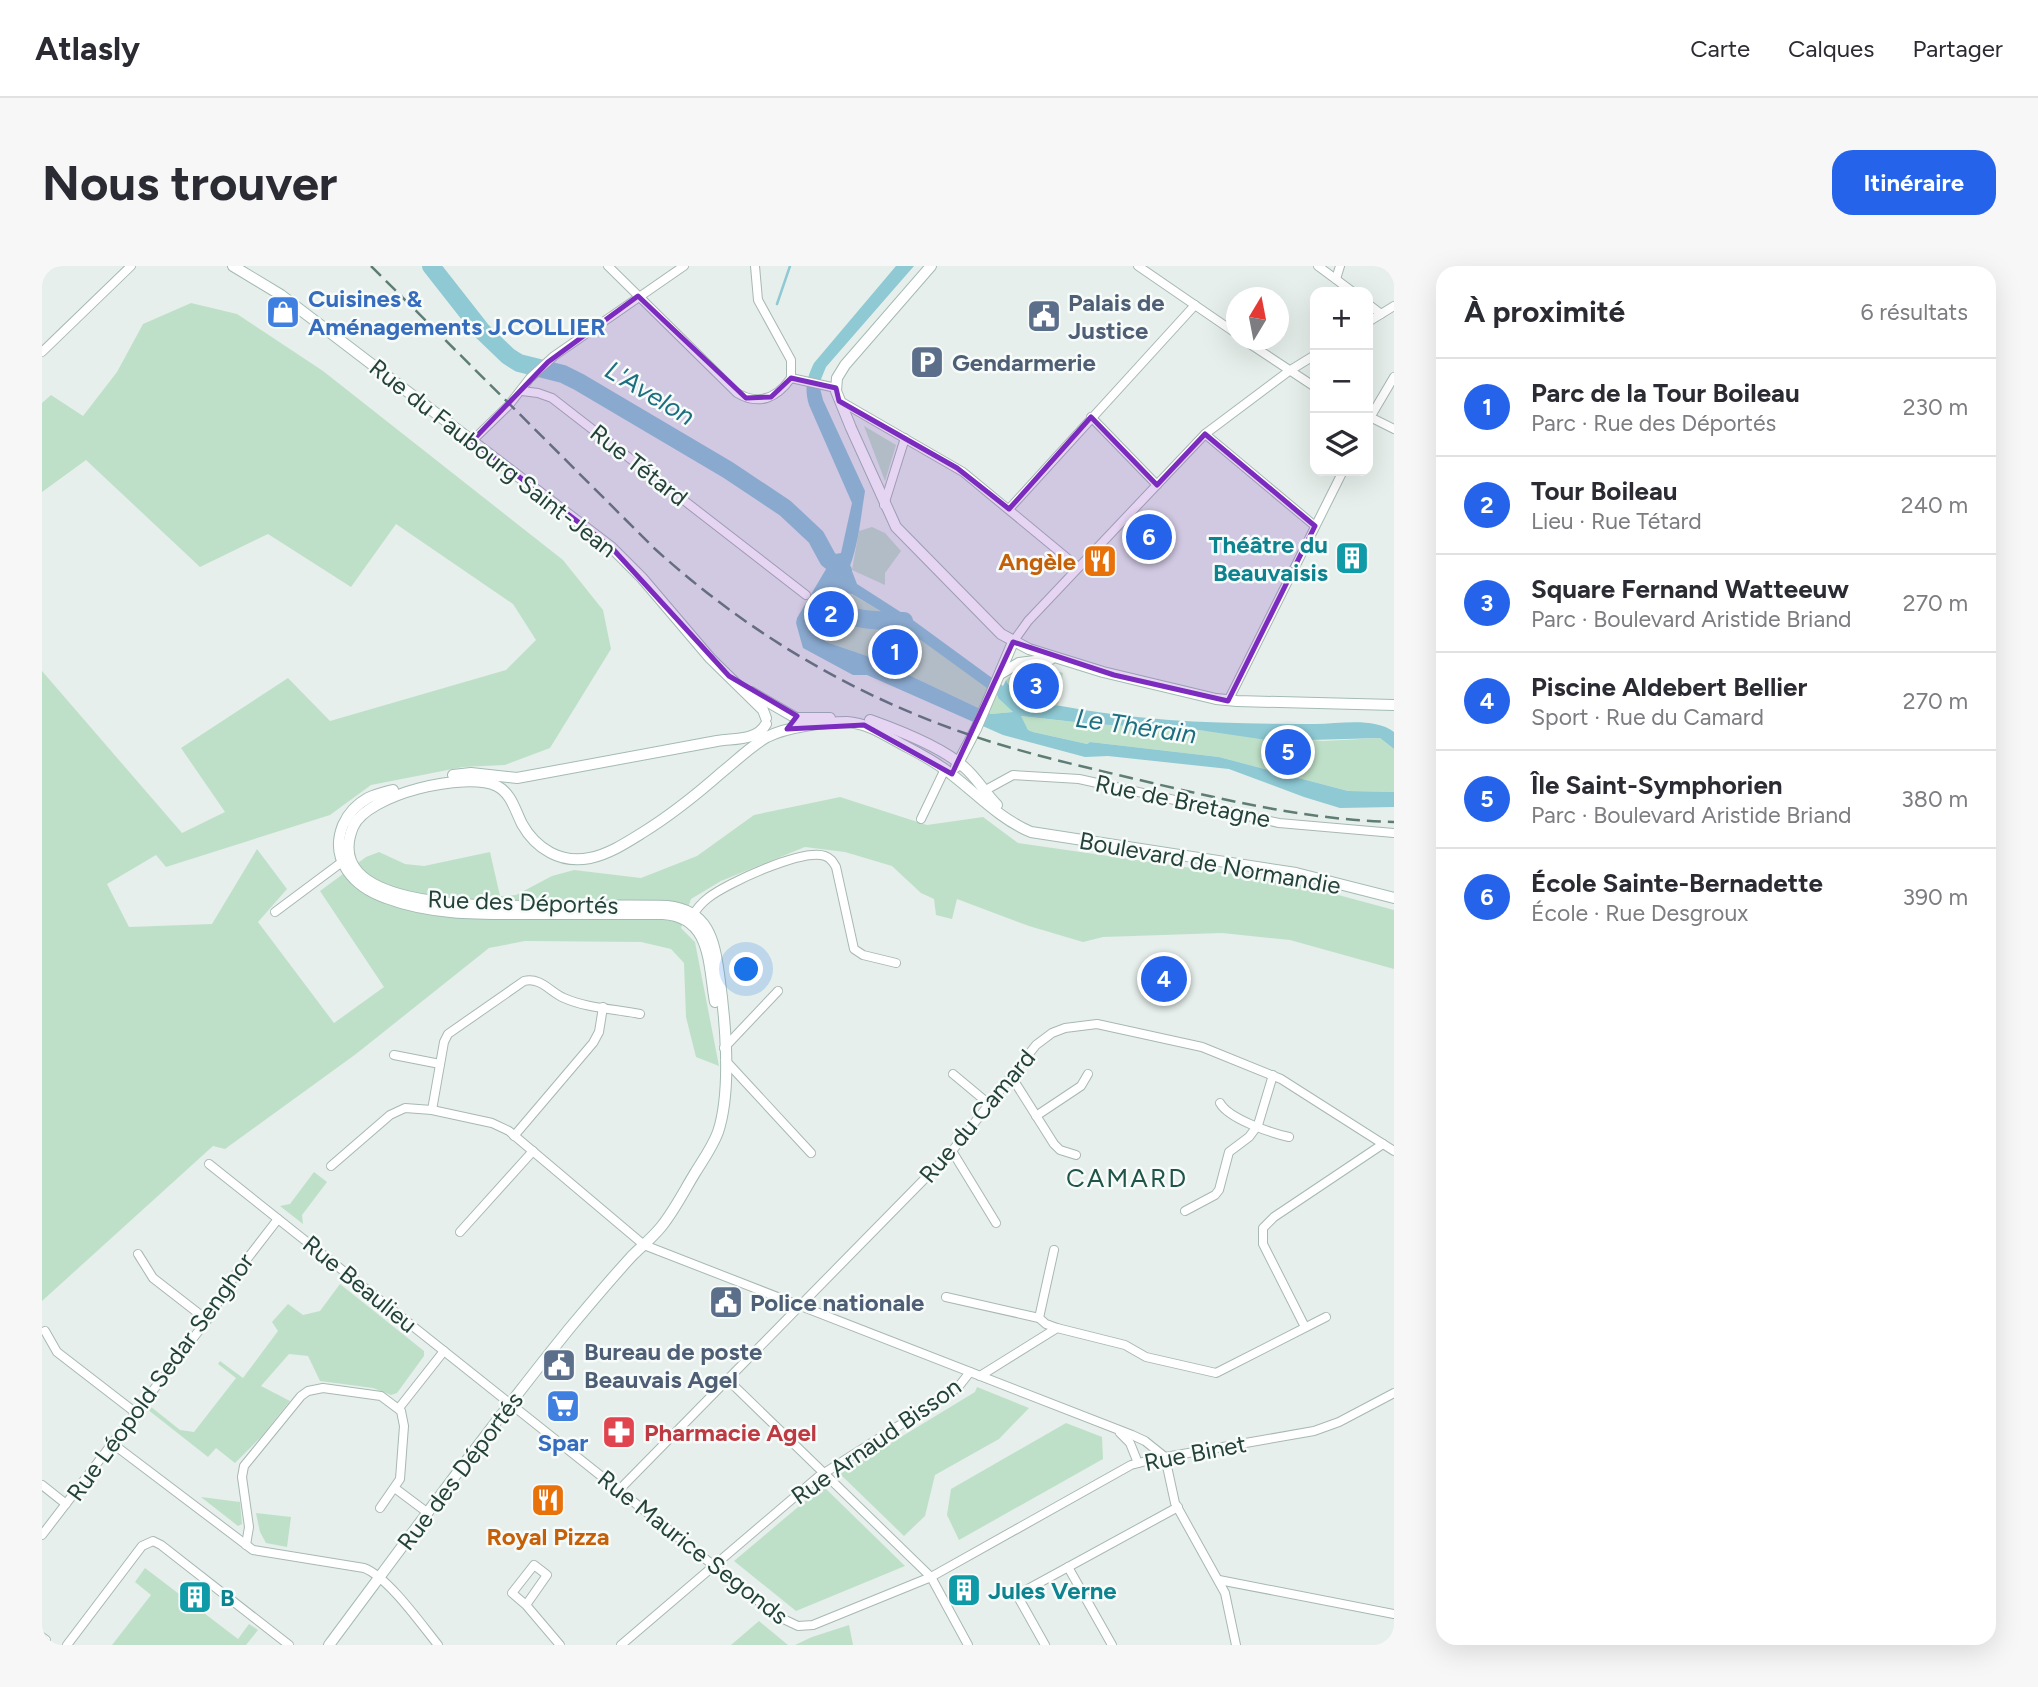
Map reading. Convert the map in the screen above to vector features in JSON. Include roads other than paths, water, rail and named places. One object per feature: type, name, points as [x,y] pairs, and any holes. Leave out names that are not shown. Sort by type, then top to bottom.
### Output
[{"type":"main road","name":"Rue du Faubourg Saint-Jean","points":[[233,266],[275,291],[611,547],[642,578],[710,658],[763,710],[766,721]]},
{"type":"main road","points":[[931,266],[845,365],[838,375],[836,387],[839,401],[896,527],[996,630],[1013,642],[1059,659],[1121,677],[1228,701],[1394,705]]},
{"type":"main road","points":[[948,772],[958,762],[976,729],[1013,642]]},
{"type":"main road","points":[[998,676],[1019,663],[1059,659]]},
{"type":"main road","name":"Rue du Faubourg Saint-Jean","points":[[729,676],[755,695],[783,710]]},
{"type":"main road","points":[[341,863],[339,841],[344,824],[351,813],[371,796],[461,774],[517,778],[757,734],[773,710],[783,710],[803,719],[851,717],[872,721],[958,762]]},
{"type":"main road","points":[[766,721],[770,730],[782,731],[790,721],[783,710]]},
{"type":"main road","name":"Rue des Déportés","points":[[329,1645],[510,1404],[581,1315],[664,1222],[716,1137],[722,1113],[725,1060],[721,991],[715,948],[708,929],[678,907],[436,903],[379,886],[360,872],[352,861],[349,844],[355,823],[367,809],[386,799],[461,780],[492,784],[506,793],[525,829],[542,848],[562,858],[588,859],[614,850],[669,816],[765,738],[782,731],[842,722],[864,725],[948,772]]},
{"type":"main road","name":"Boulevard de Normandie","points":[[958,762],[1000,815],[1041,835],[1296,873],[1394,898]]},
{"type":"main road","name":"Boulevard de Normandie","points":[[948,772],[981,793]]},
{"type":"main road","name":"Rue des Déportés","points":[[341,863],[354,880],[370,891],[430,910],[475,914],[663,914],[690,918]]},
{"type":"street","points":[[42,352],[131,266]]},
{"type":"street","points":[[608,266],[733,389],[746,398],[757,401],[766,400],[776,394],[792,378],[791,360],[759,304],[755,266]]},
{"type":"street","points":[[472,441],[548,362],[684,266]]},
{"type":"street","points":[[1138,266],[1226,326]]},
{"type":"street","points":[[1318,266],[1346,287]]},
{"type":"street","points":[[1336,279],[1340,266]]},
{"type":"street","points":[[1009,509],[1195,305]]},
{"type":"street","points":[[1373,319],[1394,306]]},
{"type":"street","points":[[1373,308],[1381,314]]},
{"type":"street","points":[[1259,350],[1310,384]]},
{"type":"street","points":[[1013,642],[1024,625],[1205,435],[1310,358]]},
{"type":"street","points":[[1371,413],[1394,377]]},
{"type":"street","points":[[792,378],[836,387]]},
{"type":"street","name":"Rue Tétard","points":[[522,391],[552,398],[806,595]]},
{"type":"street","points":[[839,401],[963,471],[1078,567]]},
{"type":"street","points":[[1091,417],[1157,485]]},
{"type":"street","points":[[1373,420],[1394,429]]},
{"type":"street","points":[[1205,435],[1315,526]]},
{"type":"street","points":[[884,505],[905,438]]},
{"type":"street","points":[[1228,701],[1340,476]]},
{"type":"street","points":[[733,739],[742,744],[741,757]]},
{"type":"street","points":[[921,819],[948,772]]},
{"type":"street","name":"Rue de Bretagne","points":[[981,793],[1013,775],[1080,779],[1279,823],[1394,833]]},
{"type":"street","points":[[506,793],[508,783],[517,778]]},
{"type":"street","points":[[690,918],[701,904],[717,891],[787,860],[817,855],[829,858],[839,877],[854,949],[863,955],[896,963]]},
{"type":"street","points":[[275,912],[341,863]]},
{"type":"street","points":[[432,1110],[447,1034],[524,981],[540,982],[565,998],[640,1014]]},
{"type":"street","points":[[724,1048],[778,990]]},
{"type":"street","points":[[514,1136],[593,1042],[599,1032],[604,1007]]},
{"type":"street","name":"Rue du Camard","points":[[619,1490],[952,1151],[1036,1045],[1065,1028],[1090,1024],[1106,1025],[1195,1045],[1273,1075],[1394,1151]]},
{"type":"street","points":[[394,1055],[440,1063]]},
{"type":"street","points":[[725,1060],[811,1153]]},
{"type":"street","points":[[953,1074],[989,1104]]},
{"type":"street","points":[[1036,1116],[1081,1086],[1088,1074]]},
{"type":"street","points":[[1185,1211],[1215,1195],[1220,1187],[1229,1152],[1249,1137],[1257,1127],[1273,1075]]},
{"type":"street","points":[[1011,1076],[1057,1147],[1076,1154]]},
{"type":"street","points":[[1220,1103],[1227,1112],[1257,1127],[1289,1137]]},
{"type":"street","points":[[331,1166],[395,1112],[410,1108],[432,1110],[492,1123],[505,1128],[644,1245],[1144,1441],[1165,1457],[1178,1507],[1219,1580],[1229,1606],[1236,1645]]},
{"type":"street","points":[[1305,1327],[1263,1244],[1262,1228],[1274,1217],[1383,1144]]},
{"type":"street","points":[[460,1233],[533,1151]]},
{"type":"street","points":[[952,1151],[996,1223]]},
{"type":"street","name":"Rue Beaulieu","points":[[209,1164],[510,1404]]},
{"type":"street","name":"Rue Léopold Sedar Senghor","points":[[42,1535],[207,1321],[237,1272],[278,1219]]},
{"type":"street","points":[[1039,1318],[1055,1250]]},
{"type":"street","points":[[138,1254],[153,1278],[207,1321]]},
{"type":"street","points":[[946,1297],[1039,1318],[1057,1328],[1125,1345],[1146,1357],[1212,1373],[1219,1373],[1326,1317]]},
{"type":"street","points":[[980,1376],[1057,1328]]},
{"type":"street","points":[[44,1331],[57,1352],[136,1413]]},
{"type":"street","points":[[398,1408],[444,1351]]},
{"type":"street","name":"Rue Arnaud Bisson","points":[[621,1645],[824,1473],[949,1394],[970,1372]]},
{"type":"street","points":[[728,1380],[931,1577],[968,1645]]},
{"type":"street","points":[[246,1545],[249,1527],[243,1469],[304,1393],[319,1388],[376,1395],[398,1408],[404,1420],[401,1473],[396,1489],[380,1508]]},
{"type":"street","name":"Rue Binet","points":[[931,1577],[1138,1463],[1314,1431],[1339,1422],[1394,1393]]},
{"type":"street","name":"Rue Maurice Segonds","points":[[510,1404],[783,1620],[803,1627],[821,1622],[931,1577]]},
{"type":"street","points":[[1107,1426],[1126,1439],[1138,1463]]},
{"type":"street","points":[[113,1444],[246,1545],[261,1553],[365,1568],[380,1577],[438,1645]]},
{"type":"street","points":[[42,1485],[66,1504]]},
{"type":"street","points":[[396,1489],[428,1513]]},
{"type":"street","points":[[1045,1645],[1017,1595],[1178,1507]]},
{"type":"street","points":[[67,1645],[142,1546],[153,1541],[289,1645]]},
{"type":"street","points":[[526,1605],[547,1575],[534,1565],[512,1592],[559,1645]]},
{"type":"street","points":[[1069,1567],[1112,1645]]},
{"type":"street","points":[[1219,1580],[1394,1615]]},
{"type":"water","points":[[896,266],[914,266],[826,367],[819,384],[823,400],[865,491],[858,538],[850,566],[857,584],[910,618],[1003,686],[1006,680],[1015,693],[1037,702],[1123,716],[1217,723],[1375,724],[1394,732],[1394,749],[1380,738],[1274,741],[1199,730],[1093,724],[1021,716],[1028,730],[1087,744],[1090,742],[1219,757],[1348,791],[1394,792],[1394,807],[1340,808],[1229,769],[1108,756],[1085,757],[1003,735],[867,675],[853,675],[803,648],[797,618],[835,554],[841,553],[852,503],[809,405],[807,383],[814,363]],"holes":[[[833,591],[852,594],[882,612],[998,696],[1013,712],[991,714],[873,658],[829,643],[817,636],[813,618]]]},
{"type":"waterway","name":"L'Avelon","points":[[431,266],[482,331],[508,356],[519,363],[563,374],[579,382],[728,470],[785,508],[816,537],[828,559],[843,571]]},
{"type":"waterway","points":[[777,304],[790,266]]},
{"type":"waterway","name":"Le Thérain","points":[[824,595],[851,616],[870,620],[904,621]]},
{"type":"railway","points":[[371,266],[655,549],[727,608],[804,659],[886,702],[994,743],[1209,796],[1332,818],[1394,822]]},
{"type":"place","name":"Cuisines & Aménagements J.COLLIER","points":[[283,312]]},
{"type":"place","name":"Palais de Justice","points":[[1044,316]]},
{"type":"place","name":"Gendarmerie","points":[[927,362]]},
{"type":"place","name":"École Sainte-Bernadette","points":[[1149,537]]},
{"type":"place","name":"Théâtre du Beauvaisis","points":[[1352,558]]},
{"type":"place","name":"Angèle","points":[[1100,561]]},
{"type":"place","name":"Tour Boileau","points":[[831,614]]},
{"type":"place","name":"Parc de la Tour Boileau","points":[[895,652]]},
{"type":"place","name":"Square Fernand Watteeuw","points":[[1036,686]]},
{"type":"place","name":"Île Saint-Symphorien","points":[[1288,752]]},
{"type":"place","name":"Piscine Aldebert Bellier","points":[[1164,979]]},
{"type":"place","name":"Police nationale","points":[[726,1302]]},
{"type":"place","name":"Bureau de poste Beauvais Agel","points":[[559,1365]]},
{"type":"place","name":"Spar","points":[[563,1406]]},
{"type":"place","name":"Pharmacie Agel","points":[[619,1432]]},
{"type":"place","name":"Royal Pizza","points":[[548,1500]]},
{"type":"place","name":"Jules Verne","points":[[964,1590]]},
{"type":"place","name":"B","points":[[195,1597]]},
{"type":"district","name":"CAMARD","points":[[1127,1178]]}]
